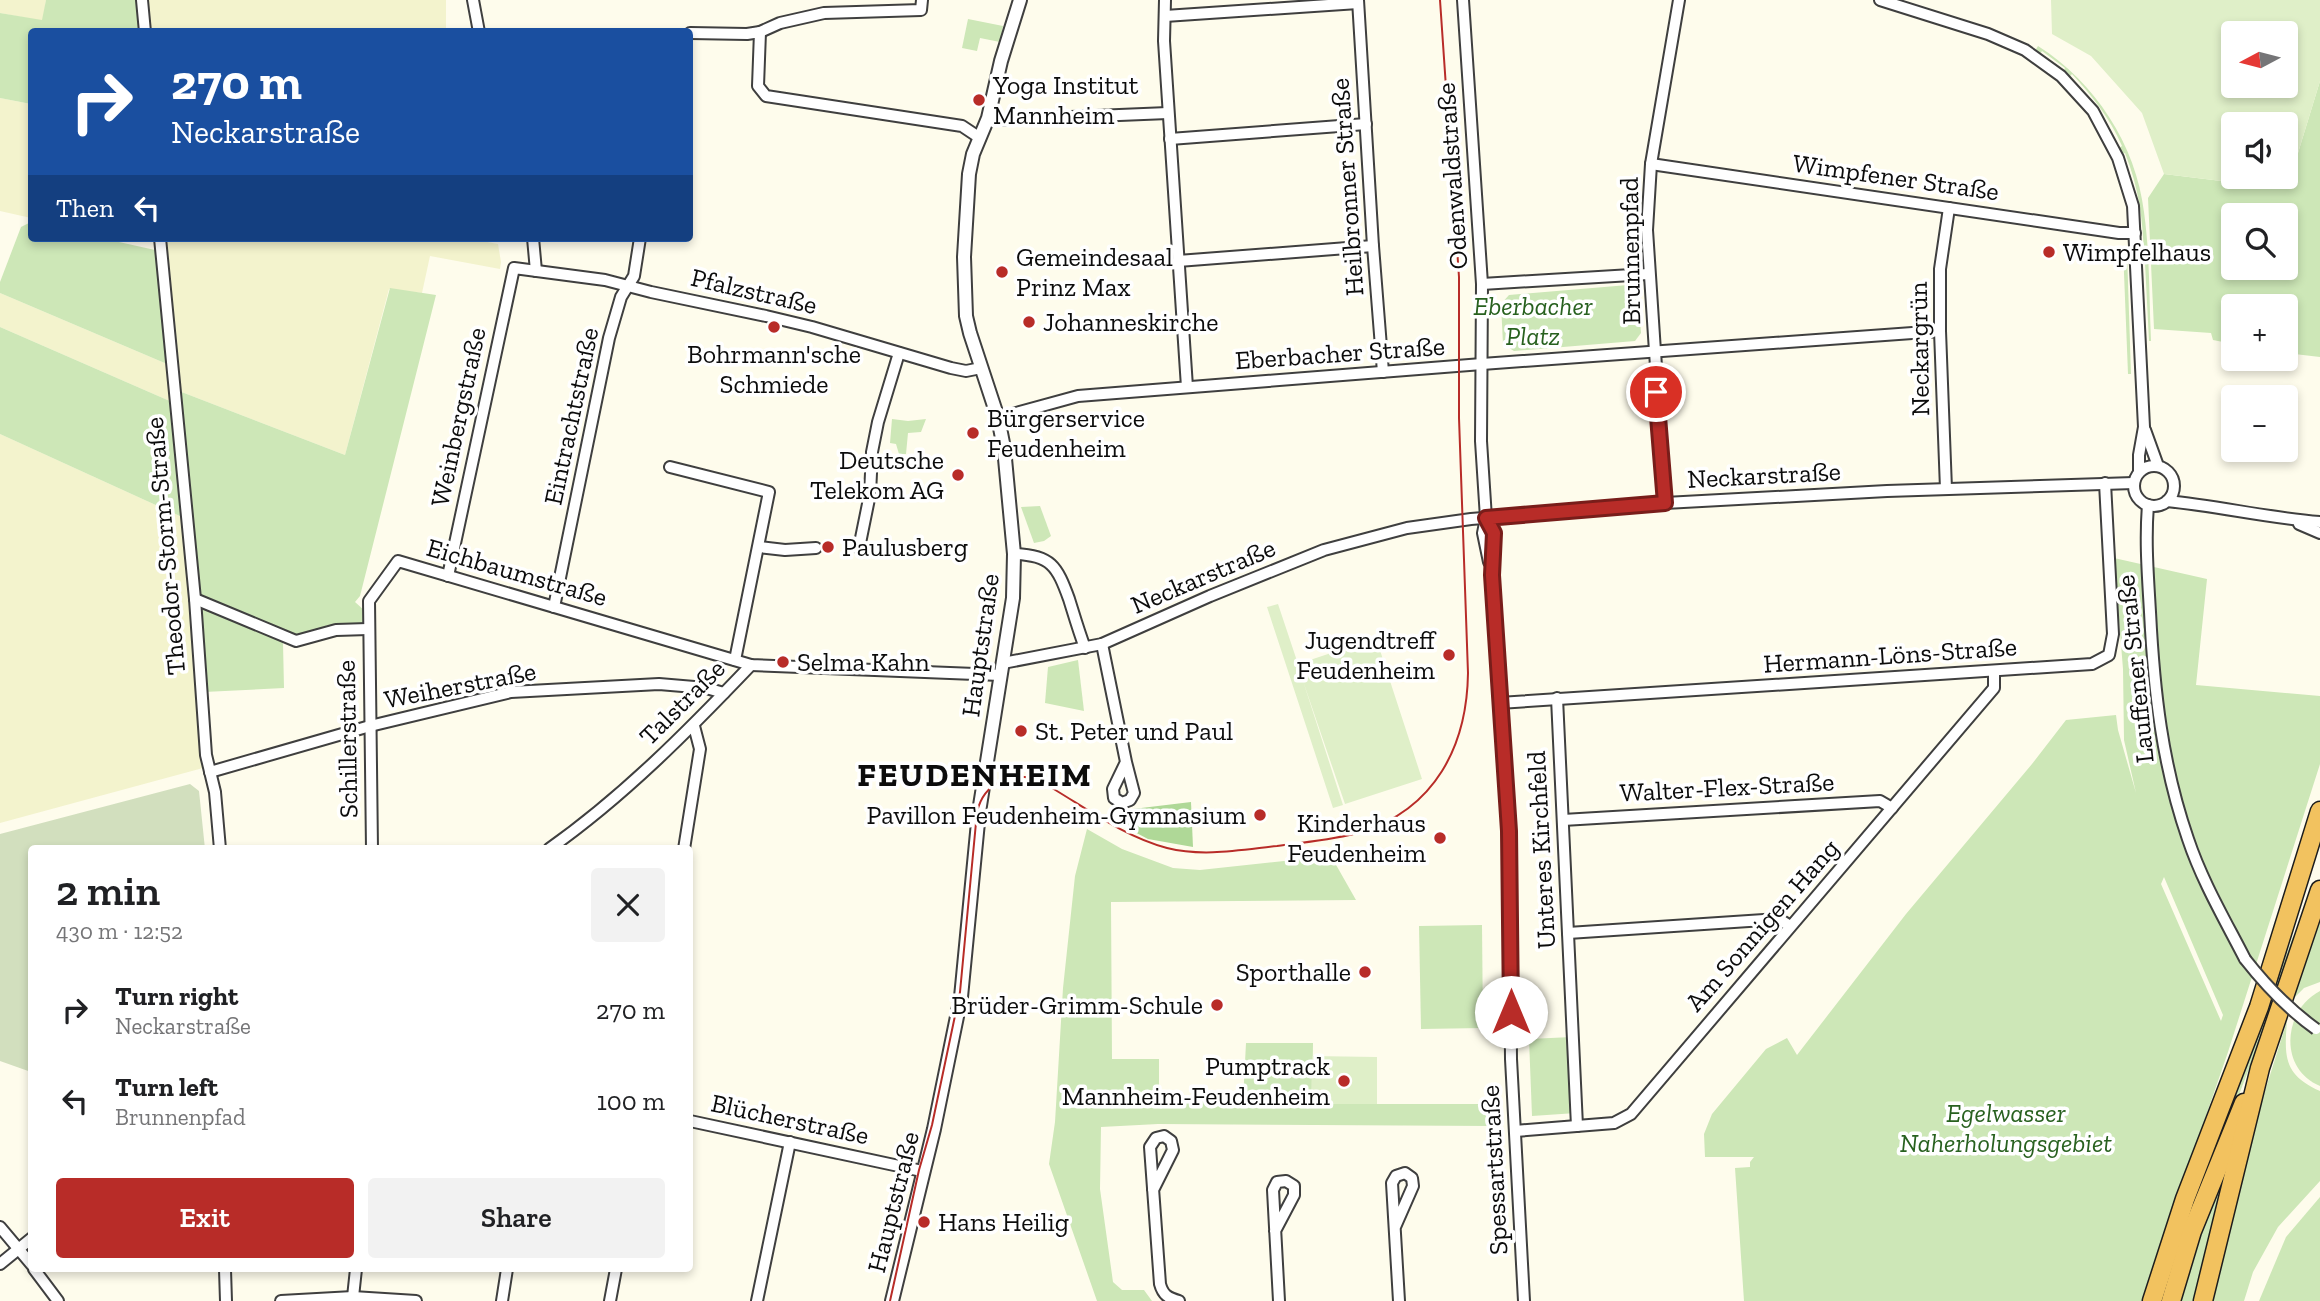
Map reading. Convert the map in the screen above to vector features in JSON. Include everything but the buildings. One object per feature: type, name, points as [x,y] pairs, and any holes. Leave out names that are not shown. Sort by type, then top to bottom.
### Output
[{"type":"highway","points":[[2152,1301],[2185,1199],[2259,1007],[2320,811]]},
{"type":"highway","points":[[2171,1301],[2192,1231],[2260,1068],[2320,890]]},
{"type":"highway","points":[[2203,1301],[2260,1068]]},
{"type":"street","points":[[142,0],[145,28]]},
{"type":"street","points":[[473,0],[478,28]]},
{"type":"street","points":[[823,0],[824,13]]},
{"type":"street","name":"Hauptstraße","points":[[892,1301],[934,1129],[961,997],[979,812],[1013,598],[1014,554],[1004,448],[998,418],[966,316],[964,257],[969,174],[973,154],[988,118],[1001,61],[1020,0]]},
{"type":"street","points":[[1165,0],[1168,113],[1187,387]]},
{"type":"street","name":"Odenwaldstraße","points":[[1463,0],[1482,284],[1481,441],[1486,518]]},
{"type":"street","name":"Brunnenpfad","points":[[1665,503],[1647,230],[1651,164],[1679,0]]},
{"type":"street","points":[[1880,0],[1988,34],[2025,50],[2061,76],[2093,111],[2118,158],[2133,206],[2144,427],[2139,471],[2134,483],[2137,497],[2148,505],[2155,506],[2167,502],[2196,504],[2290,520],[2320,522]]},
{"type":"street","points":[[1165,16],[1358,1]]},
{"type":"street","name":"Heilbronner Straße","points":[[1358,1],[1383,372]]},
{"type":"street","points":[[693,33],[747,34],[824,13],[922,5]]},
{"type":"street","points":[[760,32],[758,86],[766,96],[962,127],[979,138]]},
{"type":"street","points":[[988,118],[1168,113]]},
{"type":"street","points":[[1170,139],[1366,124]]},
{"type":"street","name":"Wimpfener Straße","points":[[1651,164],[2119,233],[2134,233]]},
{"type":"street","name":"Neckargrün","points":[[1946,489],[1940,269],[1949,208]]},
{"type":"street","name":"Theodor-Storm-Straße","points":[[160,242],[195,599],[206,755],[215,792],[220,845]]},
{"type":"street","points":[[533,242],[537,271]]},
{"type":"street","name":"Eintrachtstraße","points":[[554,607],[609,338],[621,297],[634,276],[639,242]]},
{"type":"street","points":[[1178,261],[1373,246]]},
{"type":"street","name":"Pfalzstraße","points":[[514,268],[605,280],[801,324],[957,369],[966,371],[981,368]]},
{"type":"street","name":"Weinbergstraße","points":[[448,576],[514,268]]},
{"type":"street","points":[[1482,284],[1648,274]]},
{"type":"street","name":"Eberbacher Straße","points":[[998,418],[1078,396],[1940,331]]},
{"type":"street","points":[[859,548],[870,494],[872,452],[878,422],[899,352]]},
{"type":"street","points":[[2144,427],[2158,466]]},
{"type":"street","points":[[2139,471],[2151,466],[2166,470],[2172,477],[2174,487],[2167,502]]},
{"type":"street","points":[[670,467],[769,492],[735,660]]},
{"type":"street","name":"Hermann-Löns-Straße","points":[[1499,703],[2092,663],[2109,655],[2113,634],[2105,483]]},
{"type":"street","name":"Neckarstraße","points":[[1001,669],[1102,644],[1324,550],[1407,528],[1486,518],[1665,503],[2134,483]]},
{"type":"street","points":[[2174,487],[2196,504]]},
{"type":"street","name":"Lauffener Straße","points":[[2148,505],[2146,531],[2152,657],[2159,729],[2169,778],[2188,840],[2214,900],[2245,959],[2290,1010],[2318,1031]]},
{"type":"street","name":"Spessartstraße","points":[[1486,518],[1483,533],[1492,575],[1509,831],[1511,1035],[1524,1301]]},
{"type":"street","points":[[2290,520],[2320,533]]},
{"type":"street","points":[[759,547],[785,550],[816,548]]},
{"type":"street","points":[[1014,554],[1039,557],[1059,573],[1085,648]]},
{"type":"street","name":"Eichbaumstraße","points":[[368,629],[369,601],[398,561],[751,665]]},
{"type":"street","points":[[195,599],[296,641],[336,630],[368,629]]},
{"type":"street","name":"Schillerstraße","points":[[368,629],[372,845]]},
{"type":"street","points":[[1102,644],[1126,762]]},
{"type":"street","name":"Talstraße","points":[[554,845],[599,812],[694,726],[751,665],[1001,669]]},
{"type":"street","name":"Am Sonnigen Hang","points":[[1515,1131],[1614,1123],[1630,1114],[1994,688],[1994,671]]},
{"type":"street","name":"Weiherstraße","points":[[210,772],[370,726],[511,692],[659,684],[706,688],[724,693]]},
{"type":"street","name":"Unteres Kirchfeld","points":[[1557,698],[1577,1126]]},
{"type":"street","points":[[685,845],[700,749],[694,726]]},
{"type":"street","name":"Walter-Flex-Straße","points":[[1563,820],[1880,801],[1892,808]]},
{"type":"street","points":[[566,836],[569,845]]},
{"type":"street","points":[[1568,933],[1779,919],[1790,926]]},
{"type":"street","name":"Blücherstraße","points":[[693,1122],[922,1171]]},
{"type":"street","points":[[757,1301],[790,1142]]},
{"type":"street","points":[[1153,1190],[1162,1293],[1169,1299],[1179,1301]]},
{"type":"street","points":[[0,1227],[28,1261]]},
{"type":"street","points":[[1395,1227],[1399,1301]]},
{"type":"street","points":[[1275,1231],[1279,1301]]},
{"type":"street","points":[[0,1264],[28,1241]]},
{"type":"street","points":[[37,1272],[58,1301]]},
{"type":"street","points":[[225,1272],[226,1301]]},
{"type":"street","points":[[353,1297],[356,1272]]},
{"type":"street","points":[[502,1301],[507,1272]]},
{"type":"street","points":[[610,1301],[615,1272]]},
{"type":"street","points":[[281,1301],[353,1297],[415,1301]]},
{"type":"green space","points":[[0,0],[46,0],[43,21],[0,13]]},
{"type":"green space","points":[[46,0],[137,0],[140,28],[28,28],[28,103],[0,98],[0,13],[42,20]]},
{"type":"green space","points":[[144,0],[446,0],[446,28],[147,28]]},
{"type":"green space","points":[[2051,0],[2320,0],[2320,81],[2298,153],[2298,112],[2221,112],[2221,181],[2164,174],[2142,113],[2091,56],[2052,34]]},
{"type":"green space","points":[[968,19],[1003,26],[1000,42],[980,38],[977,51],[962,48]]},
{"type":"green space","points":[[2038,46],[2059,61],[2077,78],[2094,97],[2109,117],[2132,163],[2146,228],[2151,341],[2145,263],[2141,263],[2141,258],[2144,257],[2141,217],[2134,179],[2125,153],[2122,154],[2119,148],[2122,146],[2112,126],[2087,91],[2072,74],[2069,77],[2063,72],[2065,68],[2042,51],[2040,54],[2035,51]]},
{"type":"green space","points":[[2320,81],[2320,357],[2298,354],[2298,294],[2221,294],[2221,342],[2213,340],[2211,333],[2154,329],[2148,198],[2164,174],[2221,181],[2221,189],[2298,189],[2298,153]]},
{"type":"green space","points":[[0,98],[28,103],[28,217],[0,211]]},
{"type":"green space","points":[[28,224],[28,242],[119,242],[155,250],[159,255],[167,364],[0,293],[0,282],[21,227]]},
{"type":"green space","points":[[167,242],[498,244],[500,269],[430,256],[422,293],[389,289],[345,455],[179,391],[172,402],[0,327],[0,293],[167,364],[176,363]]},
{"type":"green space","points":[[2123,248],[2127,252],[2131,374],[2128,374]]},
{"type":"green space","name":"Eberbacher Platz","points":[[1628,285],[1638,293],[1641,333],[1635,341],[1514,351],[1503,344],[1501,304],[1509,295]]},
{"type":"green space","points":[[390,288],[436,295],[360,596],[355,602],[365,611],[365,620],[361,625],[328,625],[298,636],[290,632],[283,643],[284,688],[204,692],[179,391],[345,455]]},
{"type":"green space","points":[[0,327],[172,402],[182,517],[0,434]]},
{"type":"green space","points":[[892,419],[926,419],[921,432],[908,433],[906,454],[899,454],[896,444],[890,443]]},
{"type":"green space","points":[[0,434],[182,517],[196,658],[203,768],[0,823]]},
{"type":"green space","points":[[1040,506],[1051,536],[1034,543],[1021,507]]},
{"type":"green space","name":"Egelwasser Naherholungsgebiet","points":[[2114,558],[2207,579],[2196,685],[2320,696],[2320,764],[2228,1052],[2142,1301],[1744,1301],[1735,1168],[1750,1167],[1754,1157],[1705,1157],[1704,1134],[1712,1114],[1766,1049],[1787,1038],[1797,1055],[1906,914],[2066,720],[2116,715],[2136,793],[2124,740],[2123,669]],"holes":[[[2164,877],[2223,1015],[2221,1021],[2161,884]]]},
{"type":"green space","points":[[1278,604],[1298,664],[1376,638],[1422,779],[1345,804],[1303,681],[1343,805],[1333,808],[1267,607]]},
{"type":"green space","points":[[1078,660],[1084,711],[1045,703],[1048,667]]},
{"type":"green space","points":[[190,784],[199,791],[205,845],[28,845],[28,1071],[0,1061],[0,834]]},
{"type":"green space","points":[[1191,802],[1193,847],[1148,839],[1127,828],[1133,809]]},
{"type":"green space","points":[[1087,829],[1122,849],[1173,868],[1200,870],[1331,856],[1356,900],[1111,902],[1112,1059],[1159,1059],[1159,1099],[1243,1101],[1246,1043],[1313,1043],[1312,1104],[1491,1104],[1492,1126],[1158,1124],[1101,1127],[1100,1189],[1113,1282],[1122,1290],[1144,1290],[1152,1301],[1097,1301],[1049,1164],[1055,1122],[1063,988],[1075,876]]},
{"type":"green space","points":[[2320,919],[2320,982],[2304,988],[2293,999]]},
{"type":"green space","points":[[1482,925],[1483,1028],[1421,1029],[1419,926]]},
{"type":"green space","points":[[2293,936],[2295,939],[2262,1035],[2213,1162],[2165,1301],[2160,1301],[2205,1169],[2247,1064]]},
{"type":"green space","points":[[2320,991],[2320,1086],[2306,1078],[2297,1067],[2290,1039],[2298,1011]]},
{"type":"green space","points":[[2287,1021],[2286,1045],[2289,1064],[2299,1078],[2320,1091],[2320,1181],[2278,1227],[2253,1272],[2244,1301],[2211,1301],[2254,1126]]},
{"type":"green space","points":[[1572,1037],[1576,1113],[1532,1116],[1529,1039]]},
{"type":"green space","name":"Pumptrack Mannheim-Feudenheim","points":[[1312,1056],[1377,1057],[1377,1104],[1311,1104]]},
{"type":"green space","points":[[2242,1118],[2195,1301],[2177,1301],[2201,1228]]},
{"type":"green space","points":[[2320,1197],[2320,1301],[2259,1301],[2286,1237]]},
{"type":"tram line","points":[[890,1301],[960,992],[977,812],[986,793],[993,786],[1010,778],[1030,778],[1040,781],[1117,828],[1150,843],[1181,851],[1222,852],[1340,837],[1387,822],[1409,808],[1427,791],[1442,771],[1453,749],[1466,700],[1468,673],[1459,418],[1459,277],[1440,0]]},
{"type":"place","name":"Yoga Institut Mannheim","points":[[979,100]]},
{"type":"place","name":"Wimpfelhaus","points":[[2049,252]]},
{"type":"place","name":"Gemeindesaal Prinz Max","points":[[1002,272]]},
{"type":"place","name":"Johanneskirche","points":[[1029,322]]},
{"type":"place","name":"Bohrmann'sche Schmiede","points":[[774,327]]},
{"type":"place","name":"Bürgerservice Feudenheim","points":[[973,433]]},
{"type":"place","name":"Deutsche Telekom AG","points":[[958,475]]},
{"type":"place","name":"Paulusberg","points":[[828,547]]},
{"type":"place","name":"Jugendtreff Feudenheim","points":[[1449,655]]},
{"type":"place","name":"Selma Kahn","points":[[783,662]]},
{"type":"place","name":"St. Peter und Paul","points":[[1021,731]]},
{"type":"place","name":"Pavillon Feudenheim-Gymnasium","points":[[1260,815]]},
{"type":"place","name":"Kinderhaus Feudenheim","points":[[1440,838]]},
{"type":"place","name":"Sporthalle","points":[[1365,972]]},
{"type":"place","name":"Brüder-Grimm-Schule","points":[[1217,1005]]},
{"type":"place","name":"Pumptrack Mannheim-Feudenheim","points":[[1344,1081]]},
{"type":"place","name":"Hans Heilig","points":[[924,1222]]},
{"type":"district","name":"FEUDENHEIM","points":[[975,774]]},
{"type":"route","points":[[1511,1012],[1509,831],[1492,575],[1494,533],[1486,518],[1665,503],[1656,392]]}]
